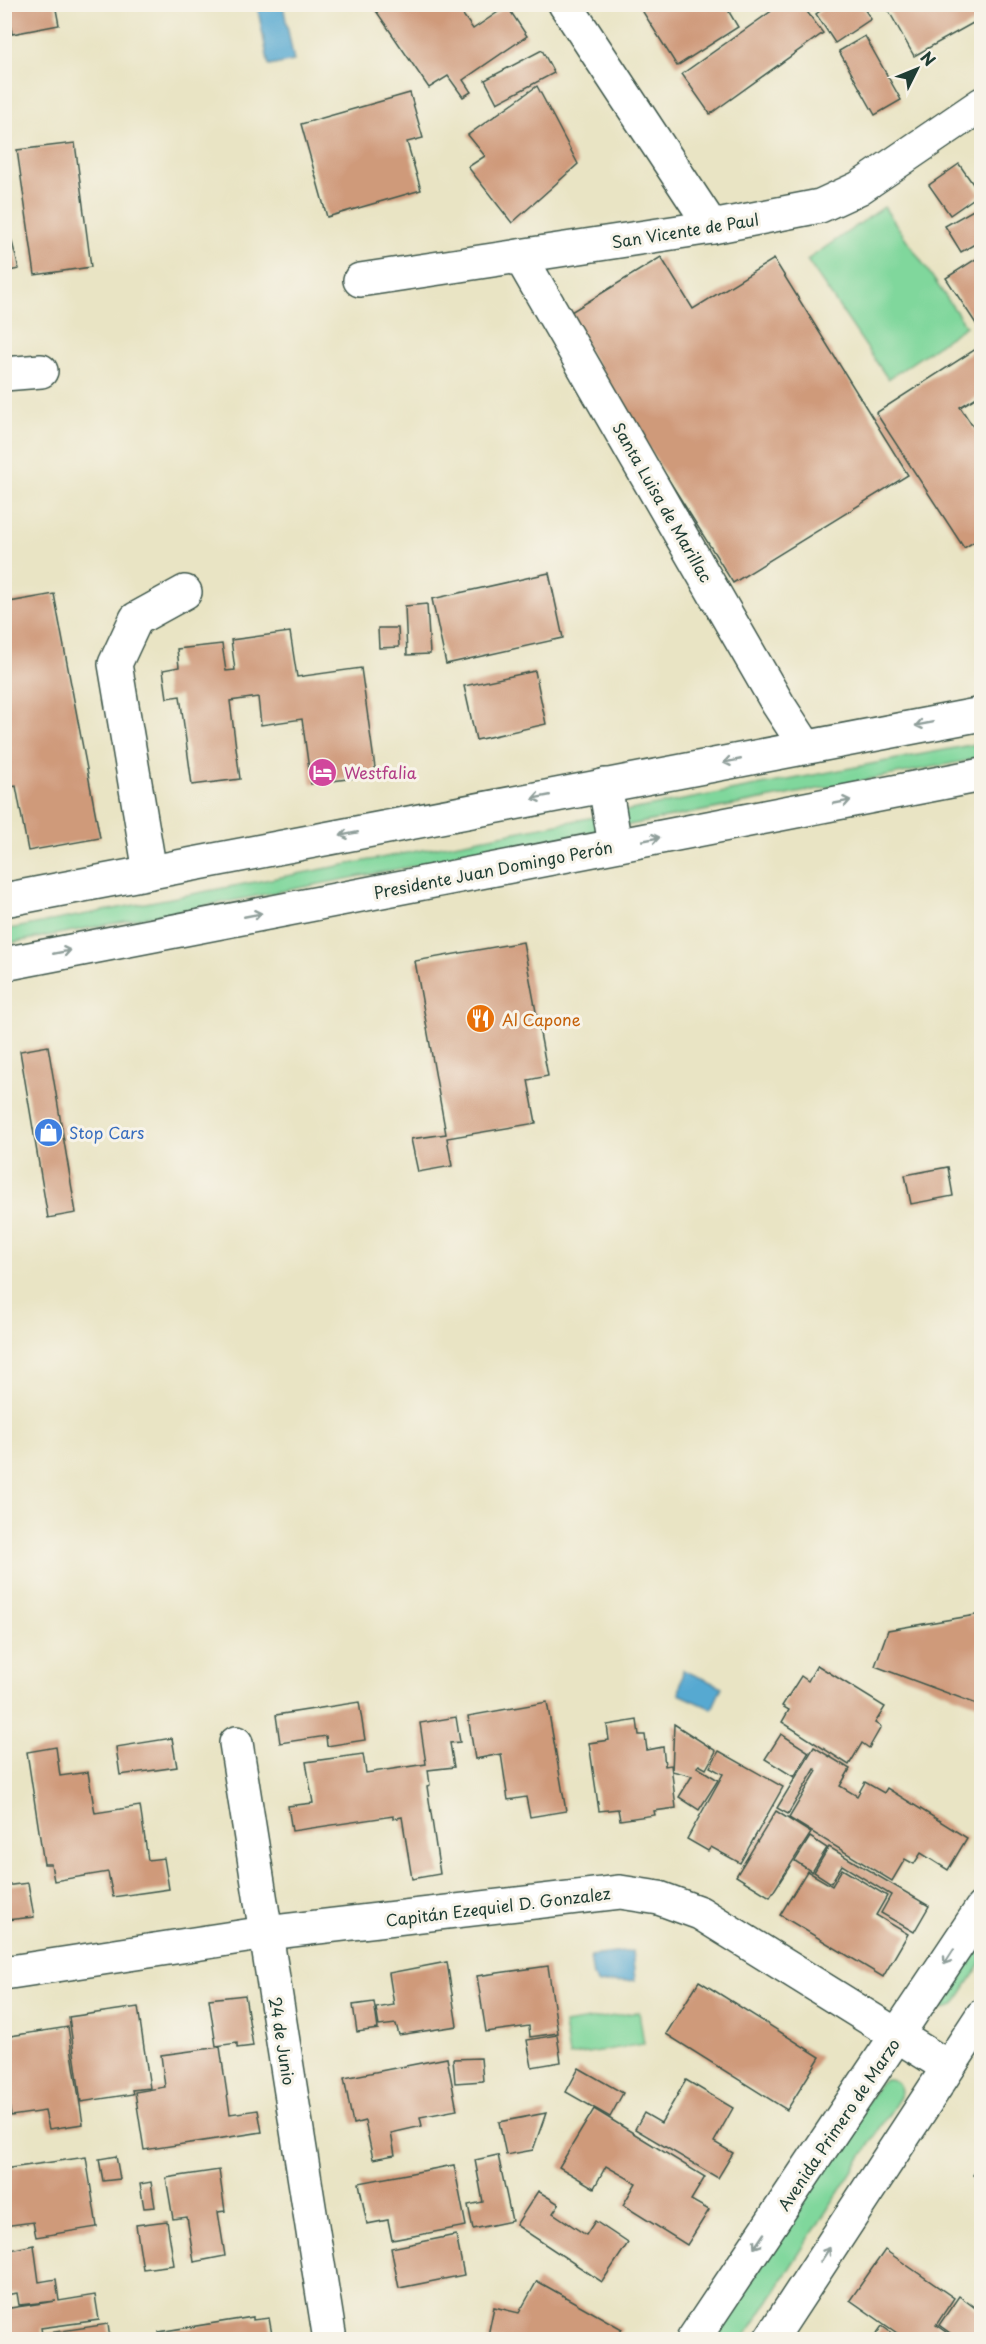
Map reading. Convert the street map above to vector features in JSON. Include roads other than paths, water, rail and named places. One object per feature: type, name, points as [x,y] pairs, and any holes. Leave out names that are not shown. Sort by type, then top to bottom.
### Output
[{"type":"street","points":[[565,4],[712,227]]},
{"type":"street","name":"San Vicente de Paul","points":[[360,280],[712,227],[820,206],[859,188],[981,104]]},
{"type":"street","name":"Santa Luisa de Marillac","points":[[520,256],[778,704],[806,747]]},
{"type":"street","points":[[4,374],[41,371]]},
{"type":"street","points":[[150,872],[115,664],[136,619],[185,592]]},
{"type":"street","points":[[4,900],[981,714]]},
{"type":"street","name":"Presidente Juan Domingo Perón","points":[[4,964],[981,775]]},
{"type":"street","points":[[605,785],[615,846]]},
{"type":"street","name":"24 de Junio","points":[[236,1743],[330,2340]]},
{"type":"street","name":"Capitán Ezequiel D. Gonzalez","points":[[4,1973],[266,1933],[620,1892],[659,1898],[700,1913],[948,2067]]},
{"type":"street","name":"Avenida Primero de Marzo","points":[[693,2340],[981,1908]]},
{"type":"street","points":[[770,2340],[981,2016]]},
{"type":"water","points":[[257,5],[283,5],[294,61],[269,66]]},
{"type":"water","points":[[683,1670],[722,1687],[712,1709],[679,1694]]},
{"type":"water","points":[[632,1951],[635,1980],[598,1984],[593,1977],[590,1956]]},
{"type":"place","name":"Westfalia","points":[[323,772]]},
{"type":"place","name":"Al Capone","points":[[481,1019]]},
{"type":"place","name":"Stop Cars","points":[[48,1132]]}]
